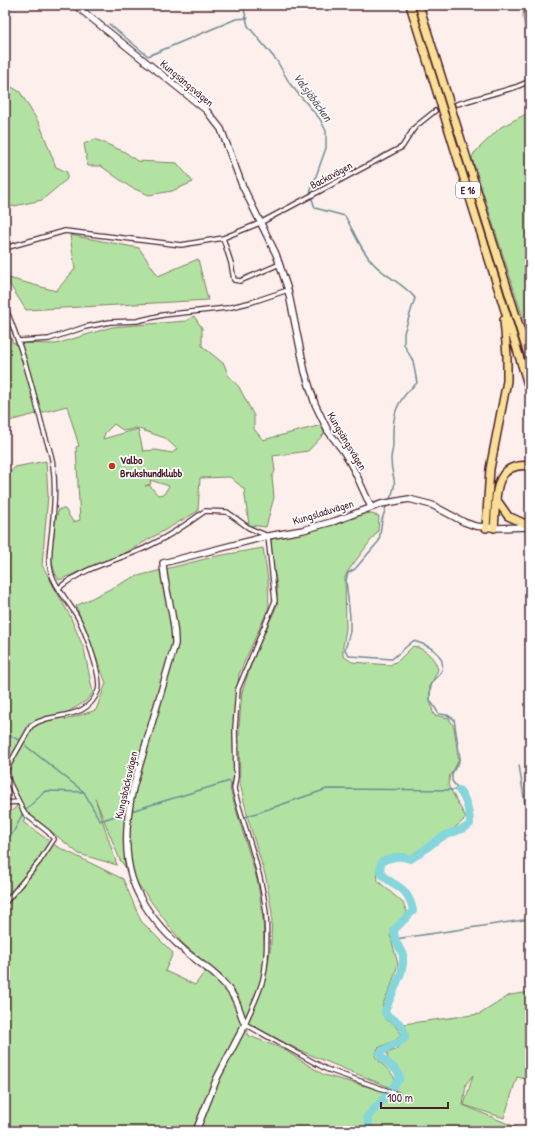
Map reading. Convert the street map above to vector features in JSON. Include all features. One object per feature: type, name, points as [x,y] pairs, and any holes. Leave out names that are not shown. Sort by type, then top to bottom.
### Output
[{"type":"highway","name":"E 16","points":[[410,5],[530,391]]},
{"type":"highway","name":"E 16","points":[[419,5],[529,359]]},
{"type":"highway","points":[[486,528],[490,469],[507,380],[507,355],[503,304]]},
{"type":"highway","points":[[494,528],[498,482],[506,472],[518,466],[530,466]]},
{"type":"highway","points":[[496,499],[508,516],[530,526]]},
{"type":"street","name":"Kungsängsvägen","points":[[75,5],[206,110],[221,129],[242,185],[280,264],[288,290],[305,372],[315,404],[328,431],[356,472],[371,507]]},
{"type":"street","points":[[457,104],[516,87],[530,80]]},
{"type":"street","name":"Backavägen","points":[[5,248],[65,231],[181,245],[223,238],[260,223],[402,147],[415,127],[435,112]]},
{"type":"street","points":[[223,238],[231,262],[234,280],[240,281],[280,264]]},
{"type":"street","points":[[19,341],[50,339],[85,327],[110,322],[137,321],[170,314],[227,308],[252,302],[288,290]]},
{"type":"street","points":[[5,307],[19,341],[53,465],[55,499],[49,557],[50,572],[77,617],[83,630],[95,665],[98,690],[87,706],[80,711],[69,716],[54,716],[38,721],[31,726],[5,773],[18,802],[26,814],[48,832],[54,839],[39,862],[5,902]]},
{"type":"street","name":"Kungsladuvägen","points":[[163,563],[268,536],[303,530],[335,521],[381,504],[409,499],[432,505],[464,522],[486,528],[530,526]]},
{"type":"street","points":[[59,588],[73,576],[145,548],[186,525],[205,511],[227,512],[249,528],[268,536],[275,601],[238,689],[235,728],[236,777],[234,789],[264,893],[266,952],[263,977],[259,991],[245,1024],[217,1078],[196,1131]]},
{"type":"street","name":"Kungsbäcksvägen","points":[[163,563],[164,582],[173,620],[175,644],[133,788],[128,811],[125,835],[129,870],[141,900],[159,925],[186,951],[223,982],[235,999],[245,1024]]},
{"type":"street","points":[[5,803],[18,802]]},
{"type":"street","points":[[245,1024],[326,1069],[397,1094]]},
{"type":"green space","points":[[524,5],[529,5],[530,8],[530,52],[523,17]]},
{"type":"green space","points":[[5,83],[20,92],[40,125],[56,167],[67,172],[67,179],[42,200],[5,208]]},
{"type":"green space","points":[[530,112],[530,340],[472,158],[474,153],[501,127]]},
{"type":"green space","points":[[95,139],[125,152],[137,161],[177,163],[193,182],[172,191],[149,195],[130,187],[101,166],[88,166],[84,144]]},
{"type":"green space","points":[[70,235],[139,248],[158,276],[198,259],[208,300],[26,310],[5,277],[56,291],[75,269]]},
{"type":"green space","points":[[194,316],[202,328],[202,346],[224,364],[228,375],[239,387],[254,416],[254,429],[263,440],[322,425],[324,434],[308,451],[273,456],[275,471],[272,477],[274,497],[266,527],[249,525],[244,489],[230,477],[200,478],[198,511],[127,552],[59,580],[55,572],[51,555],[52,536],[59,509],[65,509],[73,522],[80,520],[76,447],[79,446],[67,406],[5,422],[5,323],[13,343],[56,344],[112,327],[186,321]],"holes":[[[114,424],[124,431],[136,428],[165,438],[177,449],[172,453],[156,450],[143,451],[138,429],[103,439],[105,433]],[[150,480],[169,486],[164,494],[158,495],[149,485],[145,486],[151,484]]]},
{"type":"green space","points":[[46,461],[48,495],[42,565],[70,616],[84,649],[93,693],[86,701],[68,712],[65,720],[96,710],[106,683],[76,606],[134,577],[217,556],[263,548],[268,579],[269,607],[239,674],[233,731],[234,778],[230,789],[258,883],[263,920],[266,975],[271,945],[272,913],[266,878],[248,819],[240,783],[239,727],[242,692],[253,659],[277,605],[277,586],[272,559],[271,537],[363,512],[379,516],[378,531],[345,577],[346,629],[343,656],[352,662],[390,665],[399,660],[413,646],[422,649],[432,657],[438,670],[430,692],[432,709],[434,715],[449,718],[454,727],[459,763],[450,775],[448,785],[466,818],[424,850],[413,855],[380,859],[377,870],[378,881],[403,903],[407,912],[390,935],[398,964],[383,1004],[382,1013],[385,1019],[394,1024],[401,1034],[396,1040],[378,1048],[375,1056],[391,1072],[395,1079],[391,1088],[301,1051],[249,1024],[247,1035],[283,1049],[324,1075],[388,1092],[364,1118],[369,1131],[5,1131],[5,817],[17,806],[8,764],[5,762],[5,479],[15,467]],"holes":[[[95,798],[120,860],[182,943],[209,966],[195,985],[165,971],[173,953],[141,921],[123,879],[56,846],[23,822],[30,814],[79,854],[117,865]]]},
{"type":"green space","points":[[530,992],[530,1080],[517,1077],[504,1118],[464,1105],[473,1075],[466,1084],[463,1105],[525,1131],[374,1131],[370,1119],[402,1080],[401,1073],[398,1068],[388,1060],[387,1053],[395,1050],[408,1038],[403,1024],[480,1014],[510,995]]},
{"type":"waterway","name":"Valsjöbäcken","points":[[243,5],[248,26],[277,61],[290,84],[320,119],[326,131],[326,148],[310,193],[315,208],[345,216],[369,259],[379,269],[411,293],[415,298],[404,333],[404,345],[413,361],[417,383],[399,403],[394,417],[391,459],[394,488],[389,501]]},
{"type":"waterway","points":[[109,24],[148,56],[236,19],[248,18]]},
{"type":"waterway","points":[[387,504],[382,520],[379,541],[355,569],[348,573],[346,580],[350,631],[345,650],[350,656],[392,659],[413,641],[424,644],[438,654],[441,659],[442,670],[430,685],[430,700],[439,714],[447,715],[454,719],[460,758],[452,774],[452,781],[459,790]]},
{"type":"waterway","points":[[5,733],[19,740]]},
{"type":"waterway","points":[[26,746],[84,792],[100,821],[118,815]]},
{"type":"waterway","points":[[519,765],[530,838]]},
{"type":"waterway","points":[[131,811],[230,781],[232,789]]},
{"type":"waterway","points":[[245,817],[327,789],[459,790]]},
{"type":"waterway","points":[[370,1131],[367,1117],[400,1078],[398,1072],[381,1057],[380,1053],[405,1038],[402,1027],[394,1019],[387,1016],[385,1011],[401,973],[403,964],[403,955],[395,939],[394,930],[413,911],[406,893],[383,876],[380,867],[382,861],[389,858],[399,857],[410,859],[440,838],[470,824],[467,806],[464,797],[459,790]]},
{"type":"waterway","points":[[26,810],[45,791],[84,792]]},
{"type":"waterway","points":[[236,802],[240,819]]},
{"type":"waterway","points":[[5,841],[13,833],[22,815]]},
{"type":"waterway","points":[[395,939],[530,919]]},
{"type":"tunnel","points":[[435,111],[451,106]]},
{"type":"place","name":"Valbo Brukshundklubb","points":[[112,466]]}]
